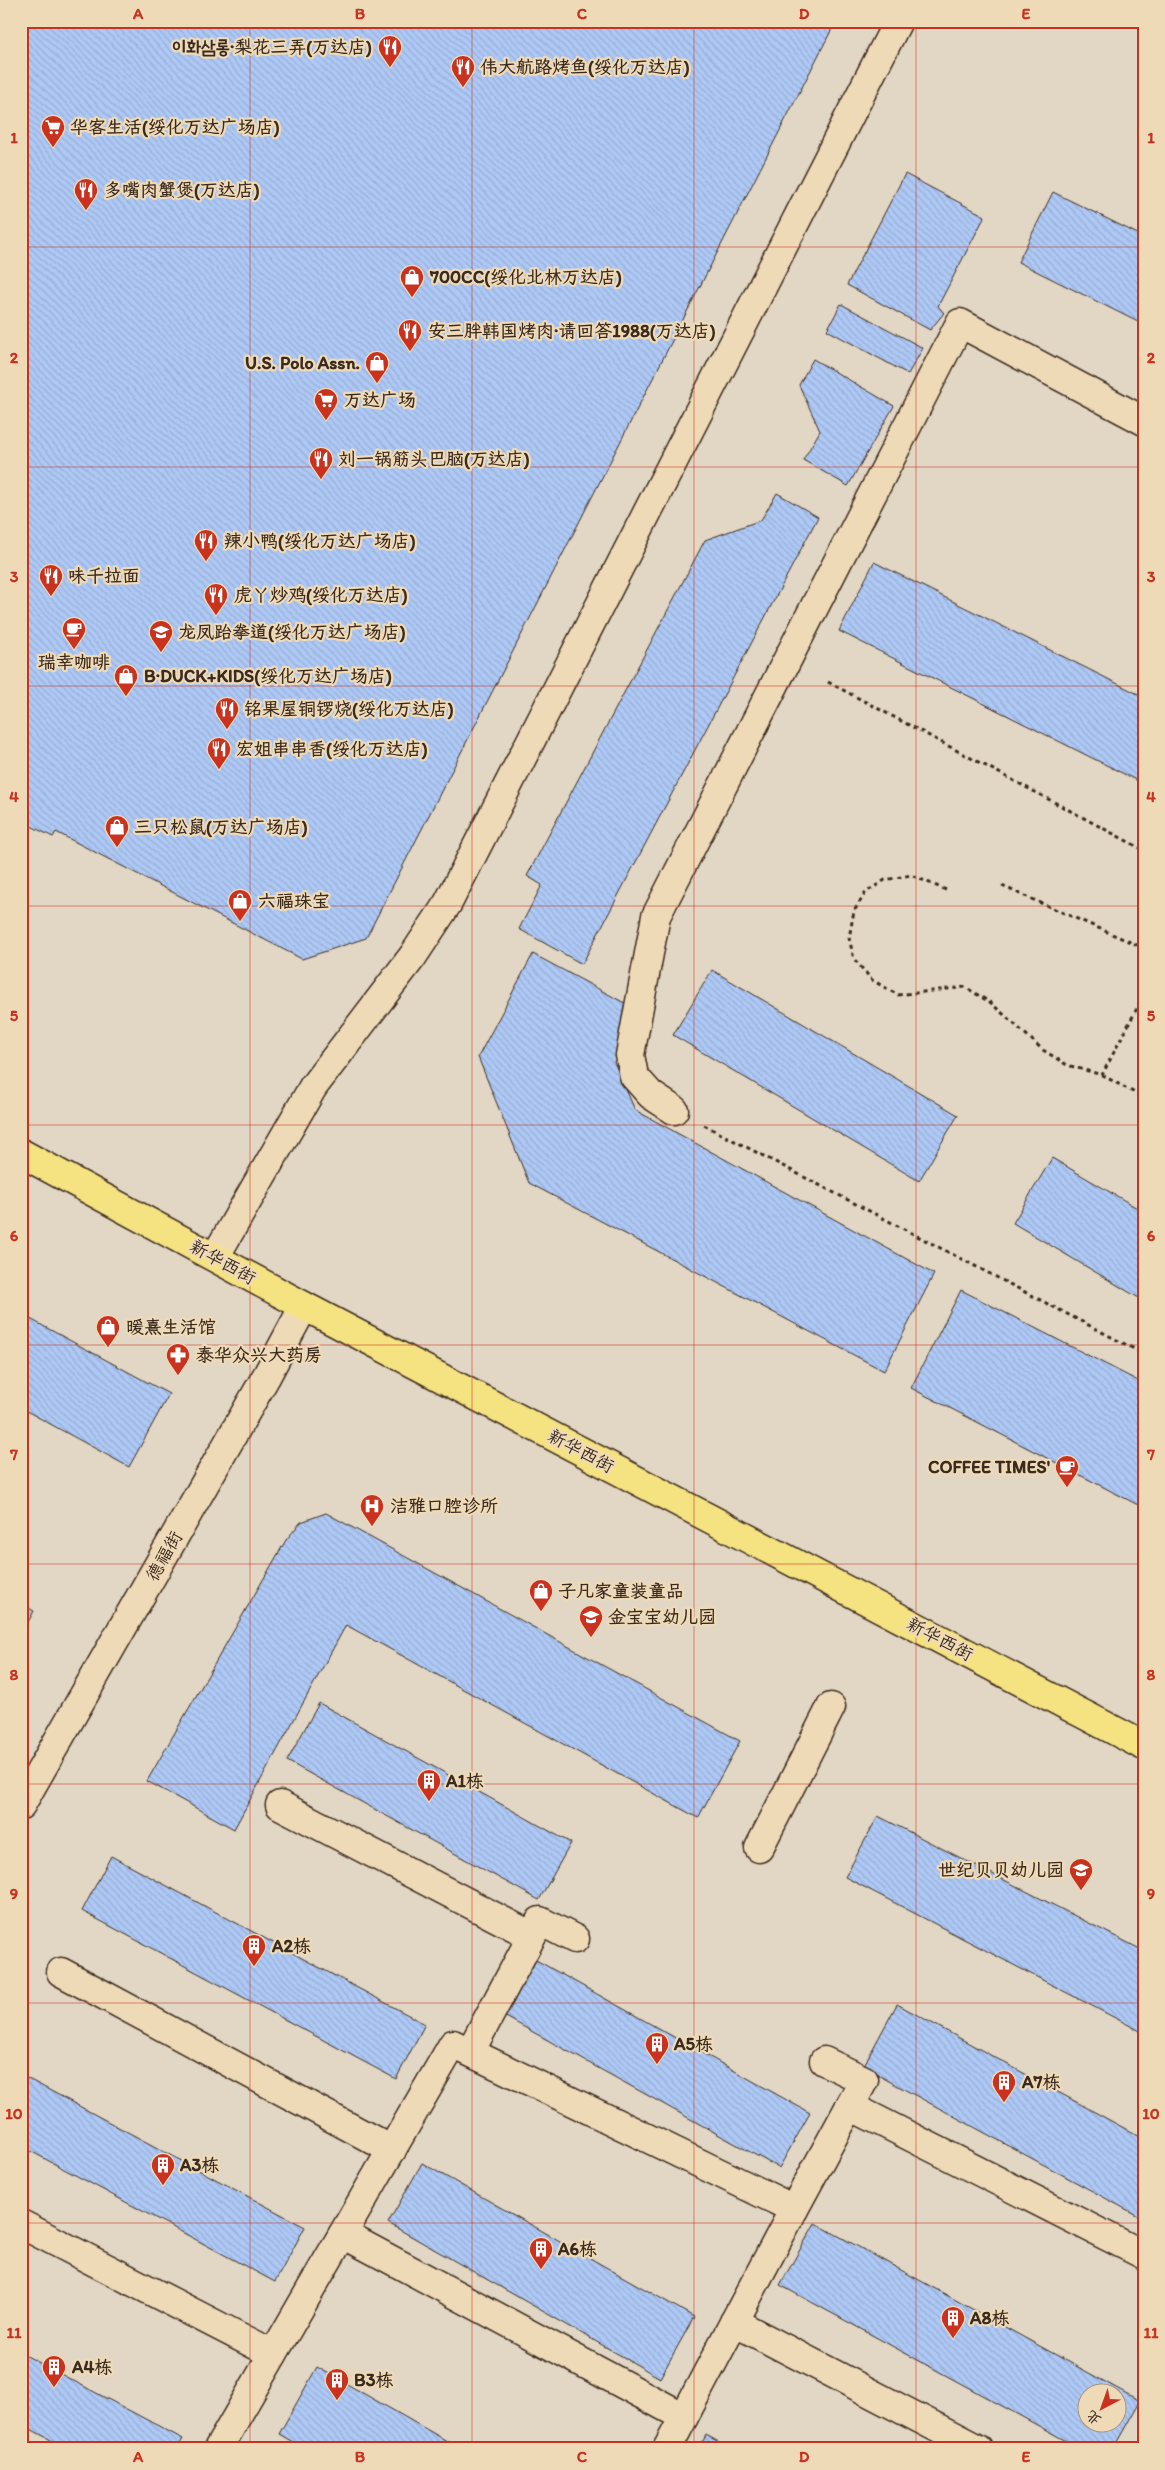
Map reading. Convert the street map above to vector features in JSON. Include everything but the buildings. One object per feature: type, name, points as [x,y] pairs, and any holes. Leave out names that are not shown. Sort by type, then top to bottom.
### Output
[{"type":"main road","name":"新华西街","points":[[21,1153],[304,1306],[1144,1746]]},
{"type":"street","points":[[215,1257],[313,1087],[413,956],[448,904],[898,21]]},
{"type":"street","points":[[674,1110],[651,1095],[634,1076],[630,1055],[656,916],[960,323],[1144,421]]},
{"type":"street","name":"德福街","points":[[21,1805],[267,1375],[304,1306]]},
{"type":"street","points":[[759,1848],[831,1707]]},
{"type":"street","points":[[280,1805],[532,1936]]},
{"type":"street","points":[[470,2052],[540,1921],[575,1939]]},
{"type":"street","points":[[61,1972],[392,2150]]},
{"type":"street","points":[[218,2449],[453,2044],[794,2208]]},
{"type":"street","points":[[667,2449],[864,2080],[824,2062]]},
{"type":"street","points":[[850,2106],[1144,2255]]},
{"type":"street","points":[[21,2224],[273,2354]]},
{"type":"street","points":[[343,2234],[684,2416]]},
{"type":"street","points":[[734,2322],[978,2449]]},
{"type":"path","points":[[828,682],[1144,850]]},
{"type":"path","points":[[946,890],[911,875],[885,880],[866,892],[854,911],[849,938],[854,959],[872,980],[898,995],[965,988],[991,1003],[1051,1055],[1067,1065],[1102,1075],[1144,1098]]},
{"type":"path","points":[[1002,886],[1144,948]]},
{"type":"path","points":[[1102,1075],[1144,995]]},
{"type":"path","points":[[674,1110],[1144,1354]]},
{"type":"place","name":"이화삼롱·梨花三弄(万达店)","points":[[390,68]]},
{"type":"place","name":"伟大航路烤鱼(绥化万达店)","points":[[463,88]]},
{"type":"place","name":"华客生活(绥化万达广场店)","points":[[53,148]]},
{"type":"place","name":"多嘴肉蟹煲(万达店)","points":[[86,211]]},
{"type":"place","name":"700CC(绥化北林万达店)","points":[[412,298]]},
{"type":"place","name":"安三胖韩国烤肉·请回答1988(万达店)","points":[[410,352]]},
{"type":"place","name":"U.S. Polo Assn.","points":[[377,384]]},
{"type":"place","name":"万达广场","points":[[326,421]]},
{"type":"place","name":"刘一锅筋头巴脑(万达店)","points":[[321,480]]},
{"type":"place","name":"辣小鸭(绥化万达广场店)","points":[[206,562]]},
{"type":"place","name":"味千拉面","points":[[51,597]]},
{"type":"place","name":"虎丫炒鸡(绥化万达店)","points":[[216,616]]},
{"type":"place","name":"瑞幸咖啡","points":[[74,650]]},
{"type":"place","name":"龙凤跆拳道(绥化万达广场店)","points":[[161,653]]},
{"type":"place","name":"B·DUCK+KIDS(绥化万达广场店)","points":[[126,697]]},
{"type":"place","name":"铭果屋铜锣烧(绥化万达店)","points":[[227,730]]},
{"type":"place","name":"宏姐串串香(绥化万达店)","points":[[219,770]]},
{"type":"place","name":"三只松鼠(万达广场店)","points":[[117,848]]},
{"type":"place","name":"六福珠宝","points":[[240,922]]},
{"type":"place","name":"暖熹生活馆","points":[[108,1348]]},
{"type":"place","name":"泰华众兴大药房","points":[[178,1376]]},
{"type":"place","name":"COFFEE TIMES'","points":[[1067,1488]]},
{"type":"place","name":"洁雅口腔诊所","points":[[372,1527]]},
{"type":"place","name":"子凡家童装童品","points":[[541,1612]]},
{"type":"place","name":"金宝宝幼儿园","points":[[591,1638]]},
{"type":"place","name":"A1栋","points":[[429,1802]]},
{"type":"place","name":"世纪贝贝幼儿园","points":[[1081,1891]]},
{"type":"place","name":"A2栋","points":[[254,1967]]},
{"type":"place","name":"A5栋","points":[[657,2065]]},
{"type":"place","name":"A7栋","points":[[1004,2103]]},
{"type":"place","name":"A3栋","points":[[163,2186]]},
{"type":"place","name":"A6栋","points":[[541,2270]]},
{"type":"place","name":"A8栋","points":[[953,2339]]},
{"type":"place","name":"A4栋","points":[[54,2388]]},
{"type":"place","name":"B3栋","points":[[337,2401]]}]
